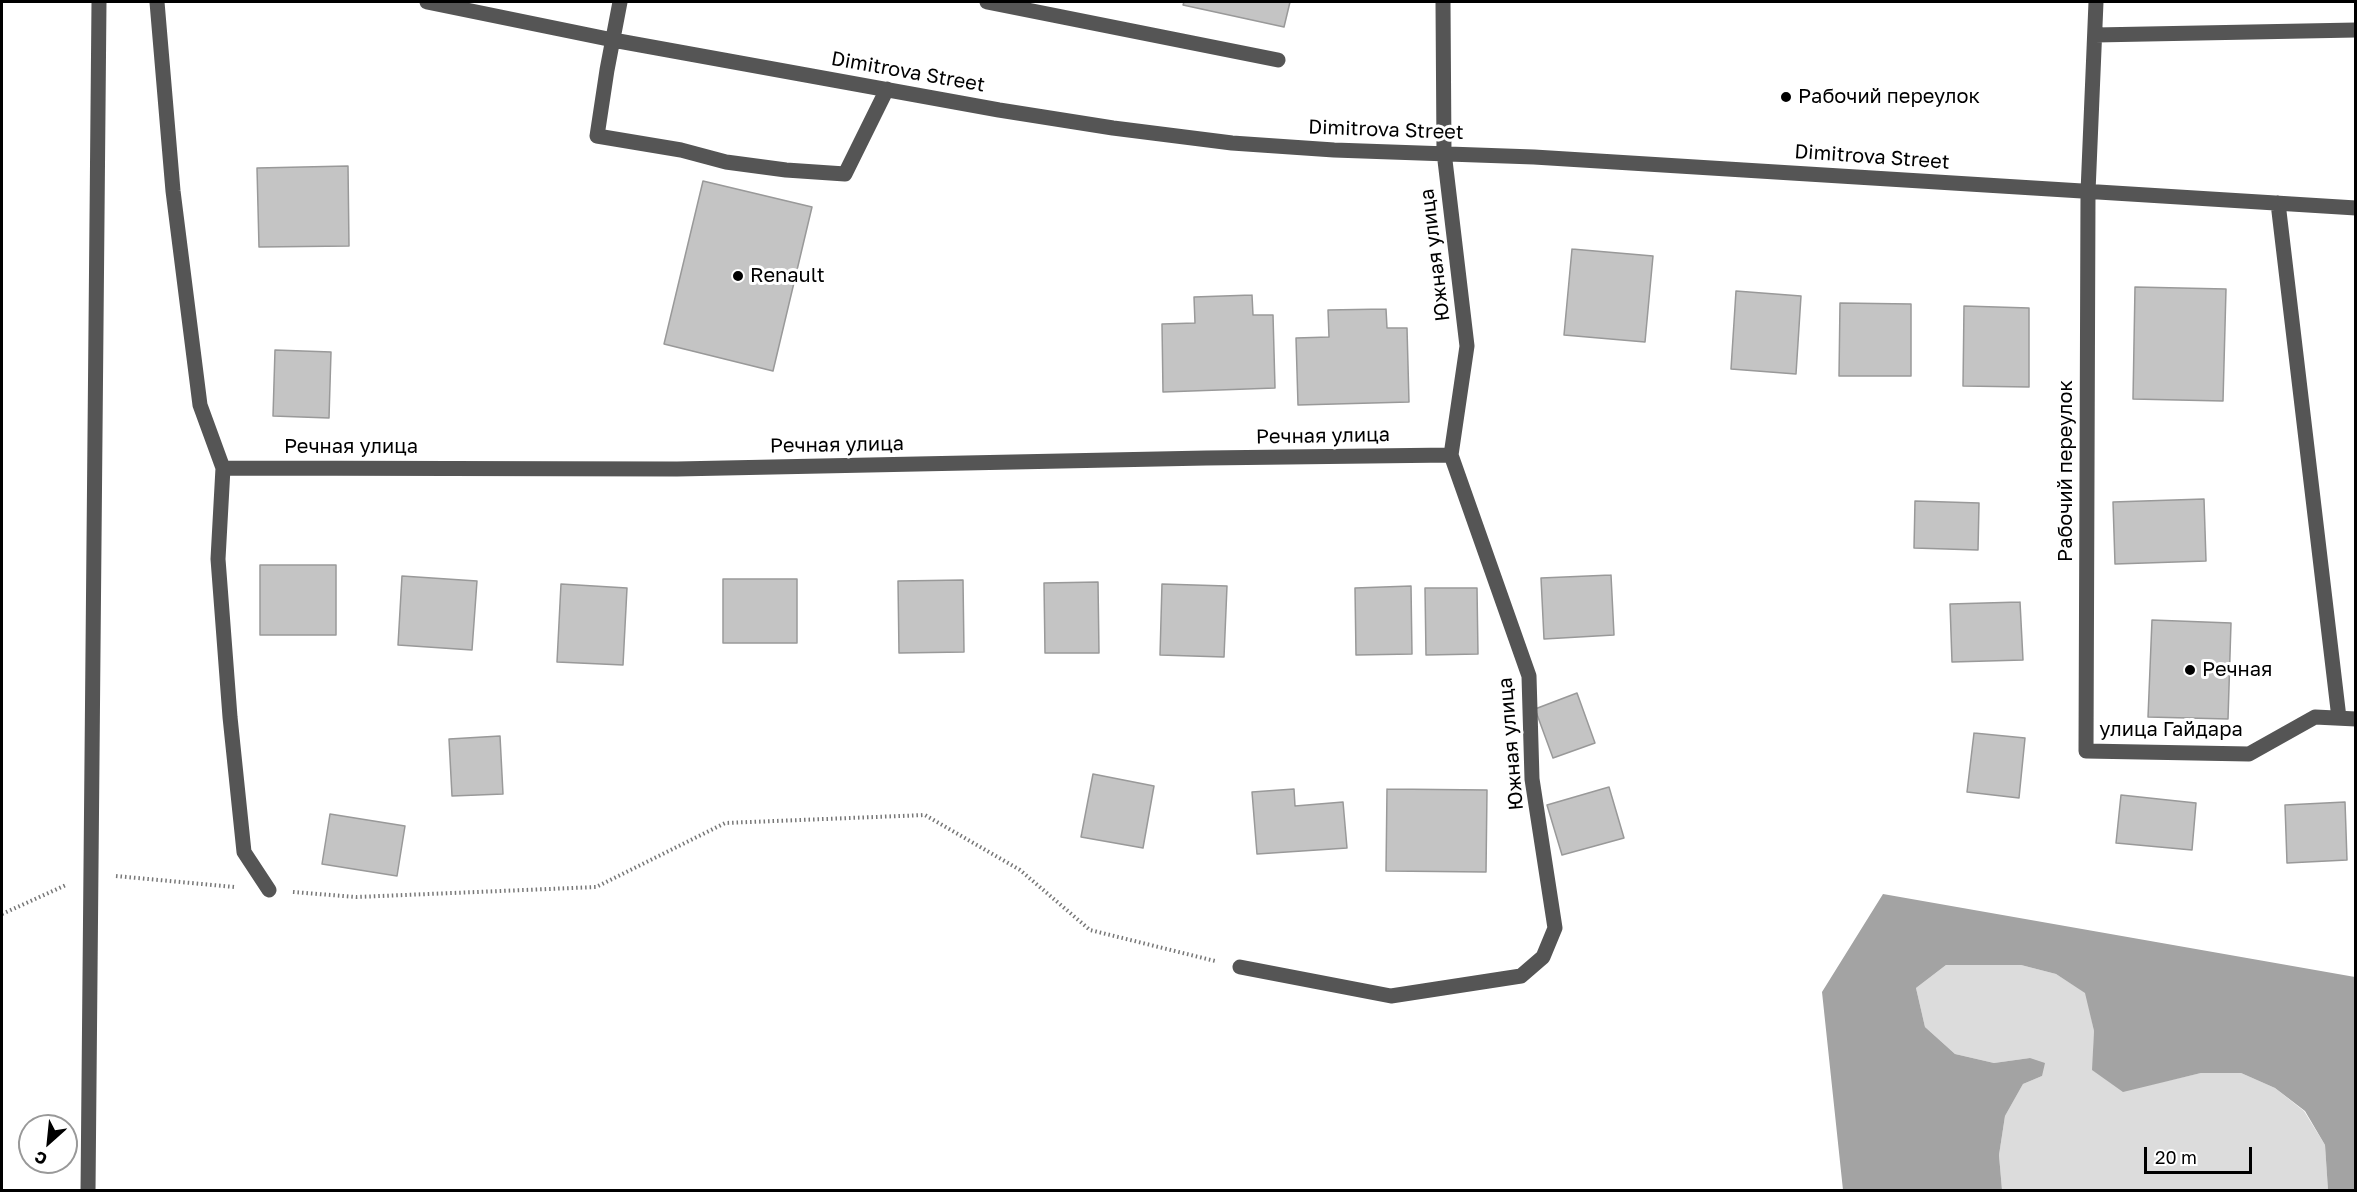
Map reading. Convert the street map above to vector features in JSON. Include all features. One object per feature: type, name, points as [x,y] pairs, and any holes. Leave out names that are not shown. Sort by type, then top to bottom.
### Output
[{"type":"street","points":[[88,1191],[99,2]]},
{"type":"street","points":[[157,2],[173,191],[200,405],[223,468],[218,559],[230,717],[244,852],[269,890]]},
{"type":"street","name":"Dimitrova Street","points":[[427,2],[613,40],[887,89],[1113,128],[1232,143],[1334,150],[1444,152],[2355,208]]},
{"type":"street","points":[[620,2],[597,136],[681,150],[726,162],[786,170],[845,174],[887,89]]},
{"type":"street","points":[[987,2],[1278,60]]},
{"type":"street","name":"Южная улица","points":[[1240,967],[1391,996],[1521,976],[1543,957],[1555,928],[1532,779],[1529,676],[1451,456],[1467,346],[1444,152],[1443,2]]},
{"type":"street","name":"Рабочий переулок","points":[[2086,751],[2088,192],[2096,2]]},
{"type":"street","points":[[2095,35],[2355,30]]},
{"type":"street","points":[[2278,203],[2339,718]]},
{"type":"street","name":"Речная улица","points":[[223,468],[677,469],[1206,458],[1451,456]]},
{"type":"street","name":"улица Гайдара","points":[[2086,751],[2249,754],[2315,717],[2355,719]]},
{"type":"path","points":[[2,914],[91,873],[356,897],[596,887],[725,823],[925,815],[1020,870],[1090,930],[1240,967]]},
{"type":"shaded area","points":[[1883,894],[2355,977],[2355,1190],[2328,1190],[2325,1145],[2305,1111],[2275,1088],[2241,1073],[2201,1073],[2123,1092],[2092,1070],[2094,1031],[2085,993],[2056,974],[2021,965],[1946,965],[1916,988],[1925,1027],[1955,1054],[1994,1063],[2030,1058],[2045,1063],[2042,1076],[2023,1084],[2005,1116],[1999,1155],[2002,1190],[1843,1190],[1822,992]]},
{"type":"shaded area","points":[[1946,965],[2021,965],[2056,974],[2086,993],[2094,1031],[2093,1070],[2123,1091],[2201,1073],[2241,1073],[2275,1088],[2304,1111],[2325,1145],[2328,1190],[2002,1190],[1999,1155],[2005,1116],[2023,1084],[2042,1076],[2030,1058],[1994,1063],[1955,1054],[1925,1027],[1916,988]]},
{"type":"building","points":[[1184,2],[1290,2],[1284,27],[1183,5]]},
{"type":"building","points":[[348,166],[349,246],[259,247],[257,168]]},
{"type":"building","name":"Renault","points":[[703,181],[812,207],[773,371],[664,344]]},
{"type":"building","points":[[1572,249],[1653,256],[1645,342],[1564,335]]},
{"type":"building","points":[[2135,287],[2226,289],[2223,401],[2133,399]]},
{"type":"building","points":[[1736,291],[1801,296],[1796,374],[1731,369]]},
{"type":"building","points":[[1252,295],[1253,315],[1273,315],[1275,388],[1163,392],[1162,324],[1195,323],[1194,297]]},
{"type":"building","points":[[1840,303],[1911,304],[1911,376],[1839,376]]},
{"type":"building","points":[[1964,306],[2029,308],[2029,387],[1963,386]]},
{"type":"building","points":[[1386,309],[1387,328],[1407,328],[1409,402],[1298,405],[1296,338],[1329,337],[1328,310]]},
{"type":"building","points":[[275,350],[331,352],[329,418],[273,416]]},
{"type":"building","points":[[2204,499],[2206,561],[2115,564],[2113,502]]},
{"type":"building","points":[[1915,501],[1979,503],[1978,550],[1914,548]]},
{"type":"building","points":[[260,565],[336,565],[336,635],[260,635]]},
{"type":"building","points":[[1611,575],[1614,635],[1544,639],[1541,578]]},
{"type":"building","points":[[402,576],[477,581],[472,650],[398,645]]},
{"type":"building","points":[[723,579],[797,579],[797,643],[723,643]]},
{"type":"building","points":[[963,580],[964,652],[899,653],[898,581]]},
{"type":"building","points":[[1098,582],[1099,653],[1045,653],[1044,583]]},
{"type":"building","points":[[561,584],[627,588],[623,665],[557,662]]},
{"type":"building","points":[[1162,584],[1227,586],[1224,657],[1160,655]]},
{"type":"building","points":[[1411,586],[1412,654],[1356,655],[1355,588]]},
{"type":"building","points":[[1425,588],[1477,588],[1478,654],[1426,655]]},
{"type":"building","points":[[2020,602],[2023,660],[1952,662],[1950,604]]},
{"type":"building","name":"Речная","points":[[2152,620],[2231,623],[2228,719],[2148,717]]},
{"type":"building","points":[[1577,693],[1595,743],[1553,758],[1535,709]]},
{"type":"building","points":[[1974,733],[2025,738],[2019,798],[1967,792]]},
{"type":"building","points":[[500,736],[503,794],[452,796],[449,739]]},
{"type":"building","points":[[1093,774],[1154,786],[1143,848],[1081,837]]},
{"type":"building","points":[[1609,787],[1624,838],[1562,855],[1547,805]]},
{"type":"building","points":[[1294,789],[1295,806],[1343,802],[1347,848],[1257,854],[1252,792]]},
{"type":"building","points":[[1387,789],[1487,790],[1486,872],[1386,871]]},
{"type":"building","points":[[2121,795],[2196,803],[2192,850],[2116,843]]},
{"type":"building","points":[[2345,802],[2347,860],[2287,863],[2285,805]]},
{"type":"building","points":[[330,814],[405,826],[397,876],[322,864]]},
{"type":"place","name":"Рабочий переулок","points":[[1786,97]]},
{"type":"place","name":"Renault","points":[[738,276]]},
{"type":"place","name":"Речная","points":[[2190,670]]}]
